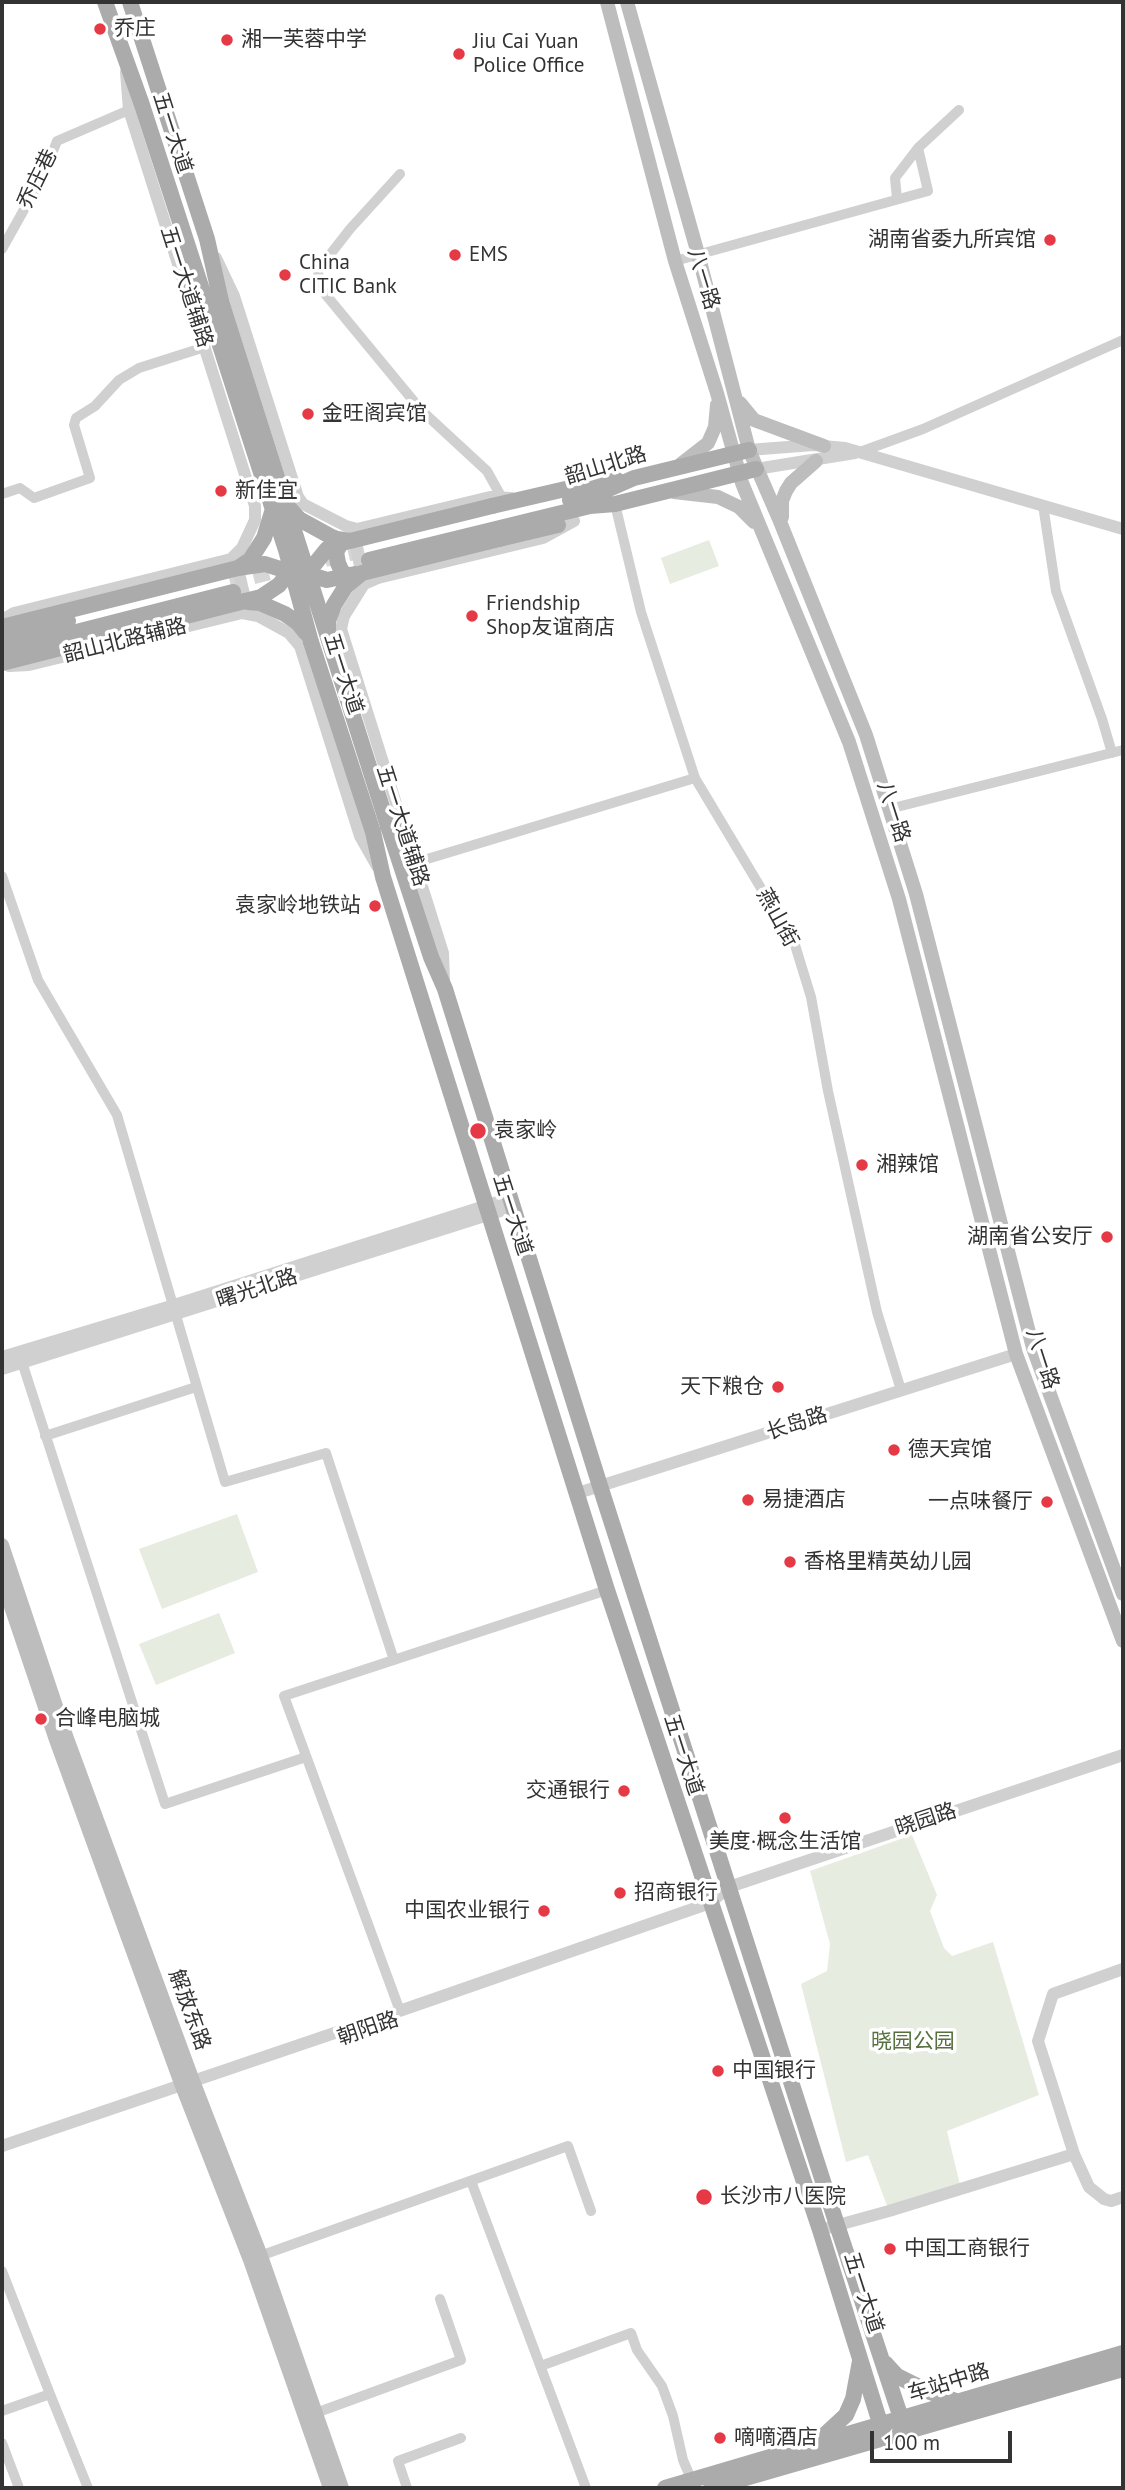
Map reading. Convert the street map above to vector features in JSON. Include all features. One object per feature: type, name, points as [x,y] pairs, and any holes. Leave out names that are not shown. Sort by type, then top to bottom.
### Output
[{"type":"main road","name":"五一大道","points":[[104,2],[141,102],[186,247],[298,539],[298,602],[303,640],[387,827],[408,866],[431,957],[445,989],[600,1486],[904,2426]]},
{"type":"main road","name":"五一大道","points":[[130,2],[207,239],[207,305]]},
{"type":"main road","name":"八一路","points":[[607,2],[675,261],[717,393],[741,452],[756,469],[782,526],[866,735],[916,894],[1033,1348],[1123,1594]]},
{"type":"main road","name":"八一路","points":[[627,2],[736,398],[741,452],[739,473],[849,741],[899,899],[1016,1354],[1123,1641]]},
{"type":"main road","points":[[676,468],[708,443],[712,435],[717,393]]},
{"type":"main road","points":[[736,398],[754,420],[824,446]]},
{"type":"main road","name":"韶山北路","points":[[362,568],[602,492],[634,478],[741,452]]},
{"type":"main road","points":[[782,526],[782,501],[786,491],[791,482],[816,461]]},
{"type":"main road","name":"韶山北路","points":[[362,568],[590,506],[615,504],[756,469]]},
{"type":"main road","points":[[241,585],[250,560],[270,527],[287,506],[299,519],[337,539],[497,502],[523,499],[600,481],[634,478]]},
{"type":"main road","points":[[663,492],[718,497],[739,507],[761,532]]},
{"type":"main road","points":[[348,537],[336,552],[342,572],[592,517],[615,504]]},
{"type":"main road","name":"五一大道","points":[[287,506],[299,571],[328,639],[387,827],[383,877],[607,1590],[861,2355],[883,2432]]},
{"type":"main road","points":[[7,619],[241,585],[279,585],[327,549],[348,537]]},
{"type":"main road","points":[[2,665],[241,585],[265,564],[327,580],[362,568]]},
{"type":"main road","points":[[328,639],[328,621],[334,605],[362,568]]},
{"type":"main road","points":[[2,638],[241,585]]},
{"type":"main road","points":[[241,585],[260,603],[292,618],[303,628],[303,640]]},
{"type":"main road","points":[[2,651],[241,585]]},
{"type":"main road","name":"解放东路","points":[[2,1545],[188,2086]]},
{"type":"main road","name":"解放东路","points":[[2,1580],[55,1737],[255,2258],[311,2414],[342,2488]]},
{"type":"main road","name":"车站中路","points":[[711,2488],[883,2432],[1023,2391],[1123,2353]]},
{"type":"main road","points":[[810,2446],[831,2431],[846,2415],[853,2399],[861,2355]]},
{"type":"main road","points":[[881,2358],[897,2376],[927,2391],[959,2402]]},
{"type":"main road","name":"车站中路","points":[[904,2426],[959,2402],[1123,2369]]},
{"type":"main road","name":"解放东路","points":[[311,2414],[330,2488]]},
{"type":"main road","name":"车站中路","points":[[665,2488],[694,2484],[810,2446],[883,2432]]},
{"type":"street","name":"五一大道辅路","points":[[124,60],[130,110],[207,305],[205,347],[256,513]]},
{"type":"street","name":"乔庄巷","points":[[2,249],[45,172],[57,141],[130,110]]},
{"type":"street","points":[[897,199],[895,178],[918,148],[959,110]]},
{"type":"street","points":[[675,261],[928,191],[918,148]]},
{"type":"street","points":[[400,174],[317,270],[319,283],[421,410],[487,471],[497,502]]},
{"type":"street","name":"五一大道辅路","points":[[207,239],[234,296],[287,506]]},
{"type":"street","points":[[859,453],[923,429],[1123,340]]},
{"type":"street","points":[[2,494],[20,488],[34,498],[90,478],[74,425],[76,418],[95,406],[118,380],[139,368],[205,347]]},
{"type":"street","name":"韶山北路","points":[[741,452],[813,445],[845,448],[1123,529]]},
{"type":"street","name":"韶山北路","points":[[756,469],[859,453]]},
{"type":"street","name":"燕山街","points":[[615,504],[641,612],[695,778],[795,945],[811,997],[828,1091],[877,1312],[901,1390]]},
{"type":"street","points":[[1043,505],[1056,591],[1112,753]]},
{"type":"street","points":[[241,585],[256,513],[287,506]]},
{"type":"street","points":[[303,640],[342,624],[362,568],[378,579],[543,538],[574,521]]},
{"type":"street","name":"韶山北路辅路","points":[[2,665],[29,665],[237,614],[241,585]]},
{"type":"street","name":"五一大道辅路","points":[[342,624],[387,827]]},
{"type":"street","name":"五一大道辅路","points":[[303,640],[360,836],[383,877]]},
{"type":"street","points":[[889,810],[1123,750]]},
{"type":"street","points":[[408,866],[695,778]]},
{"type":"street","points":[[2,876],[38,980],[117,1115],[225,1482],[326,1453],[394,1660]]},
{"type":"street","name":"曙光北路","points":[[2,1357],[20,1357],[173,1311],[511,1203]]},
{"type":"street","name":"长岛路","points":[[578,1493],[1016,1354]]},
{"type":"street","points":[[20,1357],[165,1804],[306,1757]]},
{"type":"street","name":"曙光北路","points":[[2,1369],[20,1357]]},
{"type":"street","points":[[45,1436],[197,1387]]},
{"type":"street","points":[[400,2011],[284,1696],[607,1590]]},
{"type":"street","name":"晓园路","points":[[731,1894],[1123,1755]]},
{"type":"street","name":"朝阳路","points":[[2,2146],[188,2086],[711,1906],[731,1894]]},
{"type":"street","name":"朝阳路","points":[[2,2152],[400,2011],[711,1906]]},
{"type":"street","points":[[1123,1969],[1053,1994],[1038,2041],[1074,2154],[1089,2187],[1097,2195],[1111,2201],[1123,2197]]},
{"type":"street","points":[[255,2258],[568,2146],[591,2211]]},
{"type":"street","points":[[820,2230],[1074,2154]]},
{"type":"street","points":[[471,2181],[586,2488]]},
{"type":"street","points":[[2,2271],[88,2488]]},
{"type":"street","points":[[311,2414],[461,2360],[440,2299]]},
{"type":"street","points":[[546,2364],[631,2333],[637,2350],[662,2386],[673,2416],[683,2460],[694,2484]]},
{"type":"street","points":[[2,2411],[50,2394]]},
{"type":"street","points":[[407,2488],[398,2460],[461,2438]]},
{"type":"street","points":[[2,2442],[19,2488]]},
{"type":"green space","points":[[709,540],[719,566],[670,584],[661,558]]},
{"type":"green space","points":[[237,1514],[258,1572],[162,1609],[139,1549]]},
{"type":"green space","points":[[219,1613],[235,1653],[156,1685],[139,1644]]},
{"type":"green space","name":"晓园公园","points":[[912,1835],[937,1895],[930,1911],[944,1948],[952,1956],[993,1942],[1039,2095],[947,2131],[961,2189],[889,2211],[868,2155],[846,2162],[801,1984],[827,1971],[830,1944],[810,1871]]},
{"type":"tunnel","points":[[325,559],[367,549]]},
{"type":"tunnel","points":[[230,582],[286,568]]},
{"type":"place","name":"乔庄","points":[[100,29]]},
{"type":"place","name":"湘一芙蓉中学","points":[[227,40]]},
{"type":"place","name":"Jiu Cai Yuan Police Office","points":[[459,54]]},
{"type":"place","name":"湖南省委九所宾馆","points":[[1050,240]]},
{"type":"place","name":"EMS","points":[[455,255]]},
{"type":"place","name":"China CITIC Bank","points":[[285,275]]},
{"type":"place","name":"金旺阁宾馆","points":[[308,414]]},
{"type":"place","name":"新佳宜","points":[[221,491]]},
{"type":"place","name":"Friendship Shop友谊商店","points":[[472,616]]},
{"type":"place","name":"袁家岭地铁站","points":[[375,906]]},
{"type":"place","name":"袁家岭","points":[[478,1131]]},
{"type":"place","name":"湘辣馆","points":[[862,1165]]},
{"type":"place","name":"湖南省公安厅","points":[[1107,1237]]},
{"type":"place","name":"天下粮仓","points":[[778,1387]]},
{"type":"place","name":"德天宾馆","points":[[894,1450]]},
{"type":"place","name":"易捷酒店","points":[[748,1500]]},
{"type":"place","name":"一点味餐厅","points":[[1047,1502]]},
{"type":"place","name":"香格里精英幼儿园","points":[[790,1562]]},
{"type":"place","name":"合峰电脑城","points":[[41,1719]]},
{"type":"place","name":"交通银行","points":[[624,1791]]},
{"type":"place","name":"美度·概念生活馆","points":[[785,1818]]},
{"type":"place","name":"招商银行","points":[[620,1893]]},
{"type":"place","name":"中国农业银行","points":[[544,1911]]},
{"type":"place","name":"中国银行","points":[[718,2071]]},
{"type":"place","name":"长沙市八医院","points":[[704,2197]]},
{"type":"place","name":"中国工商银行","points":[[890,2249]]},
{"type":"place","name":"嘀嘀酒店","points":[[720,2438]]}]
